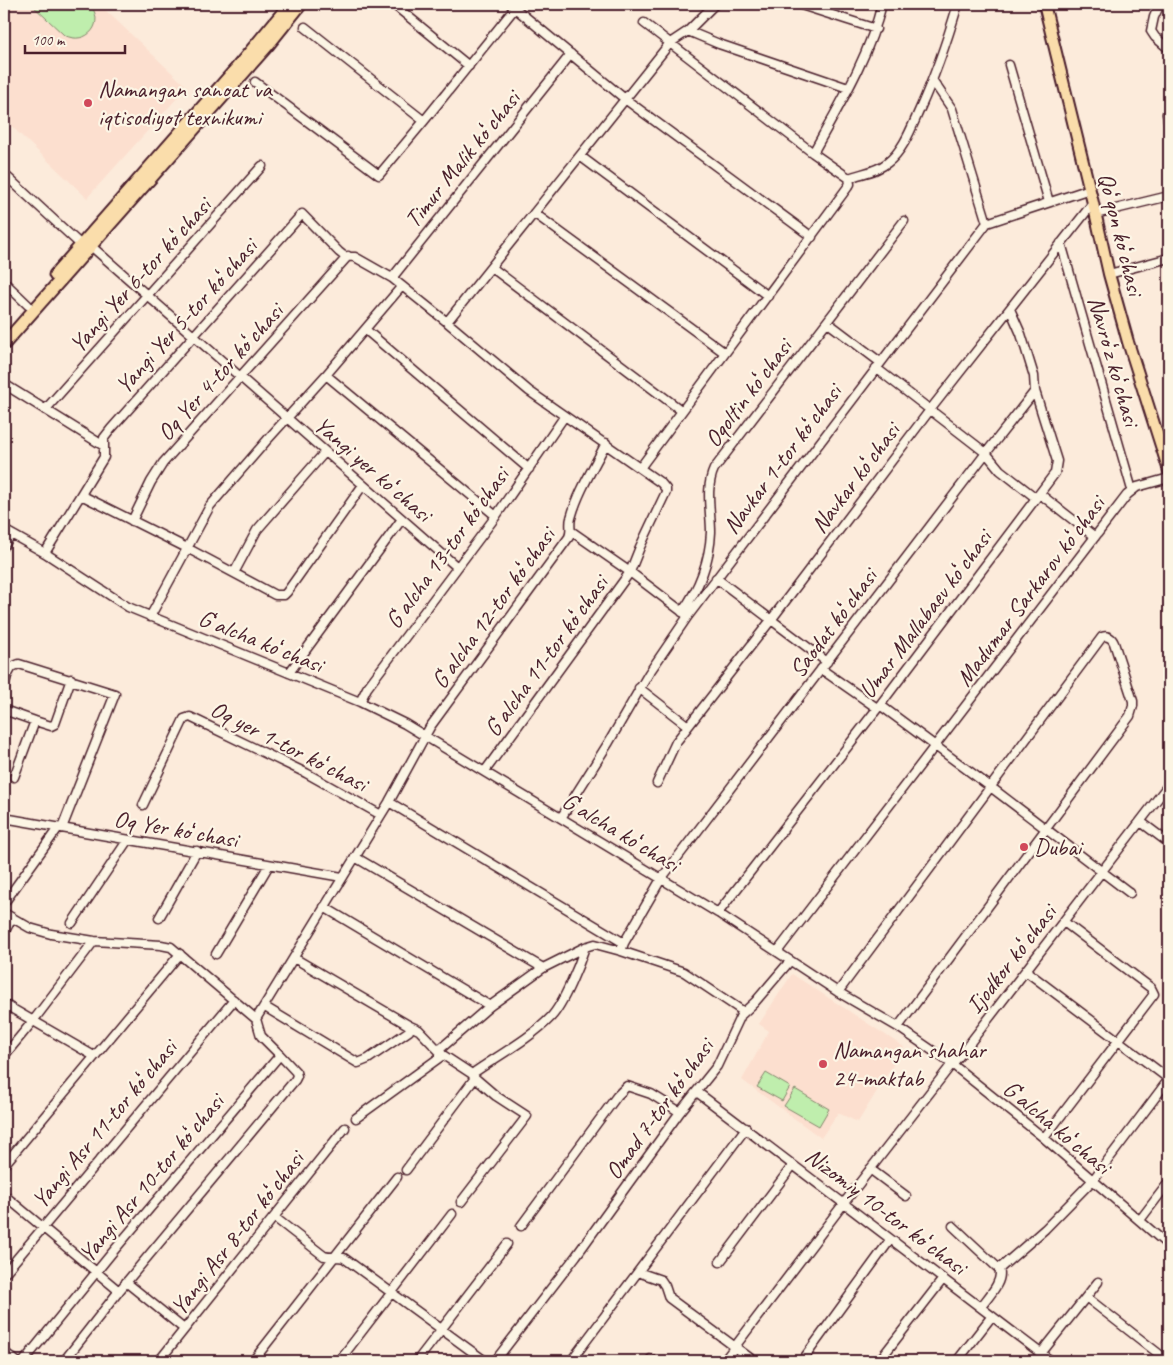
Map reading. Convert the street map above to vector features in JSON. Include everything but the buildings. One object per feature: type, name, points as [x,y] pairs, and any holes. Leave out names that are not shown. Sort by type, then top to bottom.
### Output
[{"type":"highway","points":[[4,344],[290,4]]},
{"type":"highway","points":[[4,333],[262,53],[301,4]]},
{"type":"main road","name":"Qoʻqon koʻchasi","points":[[1044,4],[1094,202],[1109,274],[1128,342],[1169,471]]},
{"type":"street","points":[[393,4],[469,66]]},
{"type":"street","points":[[447,322],[670,43],[688,31],[715,4]]},
{"type":"street","points":[[798,4],[876,28]]},
{"type":"street","points":[[813,153],[848,88],[876,28],[882,4]]},
{"type":"street","points":[[848,177],[878,168],[898,153],[933,81],[958,4]]},
{"type":"street","points":[[1160,4],[1154,17],[1151,31],[1154,37],[1169,49]]},
{"type":"street","points":[[254,82],[375,174],[379,175],[382,174],[469,66],[512,6],[625,99],[812,237]]},
{"type":"street","points":[[640,468],[850,184],[848,177],[813,153],[644,23]]},
{"type":"street","points":[[305,27],[424,121]]},
{"type":"street","points":[[688,31],[719,44],[848,88]]},
{"type":"street","name":"Timur Malik koʻchasi","points":[[392,278],[571,54]]},
{"type":"street","points":[[1009,65],[1049,202]]},
{"type":"street","points":[[933,81],[952,108],[987,223],[1090,190]]},
{"type":"street","points":[[1166,114],[1169,125]]},
{"type":"street","points":[[580,156],[768,296]]},
{"type":"street","name":"Yangi Yer 6-tor koʻchasi","points":[[45,410],[262,166]]},
{"type":"street","name":"Yangi yer koʻchasi","points":[[4,174],[86,246],[147,295],[457,567]]},
{"type":"street","points":[[1095,214],[1169,196]]},
{"type":"street","name":"Navkar koʻchasi","points":[[657,782],[676,742],[688,726],[772,620],[930,410],[1094,202]]},
{"type":"street","points":[[534,213],[725,353]]},
{"type":"street","name":"Yangi Yer 5-tor koʻchasi","points":[[104,446],[104,438],[111,429],[302,214],[339,252],[348,256]]},
{"type":"street","name":"Oqoltin koʻchasi","points":[[685,614],[708,557],[711,531],[709,484],[714,469],[904,222]]},
{"type":"street","name":"Navkar 1-tor koʻchasi","points":[[561,818],[685,614],[716,578],[987,223]]},
{"type":"street","name":"Navroʻz koʻchasi","points":[[1061,243],[1132,490]]},
{"type":"street","points":[[348,256],[355,257],[392,278],[529,391],[661,483],[666,492],[630,572],[685,614]]},
{"type":"street","name":"Oq Yer 4-tor koʻchasi","points":[[132,521],[151,482],[163,463],[348,256]]},
{"type":"street","points":[[1109,274],[1169,258]]},
{"type":"street","points":[[491,268],[682,411]]},
{"type":"street","points":[[4,282],[28,305]]},
{"type":"street","name":"Yangi yer koʻchasi","points":[[150,616],[210,506],[366,330],[402,286]]},
{"type":"street","name":"Umar Mallabaev koʻchasi","points":[[718,913],[878,707],[1055,473],[1058,461],[1035,391],[1035,380],[1026,351],[1010,309]]},
{"type":"street","points":[[827,322],[930,410],[986,453],[1000,470],[1095,537]]},
{"type":"street","points":[[366,330],[529,469]]},
{"type":"street","points":[[326,375],[496,516]]},
{"type":"street","points":[[4,384],[104,446],[104,457],[45,553]]},
{"type":"street","name":"Saodat koʻchasi","points":[[621,951],[661,879],[1035,391]]},
{"type":"street","name":"Gʻalcha 13-tor koʻchasi","points":[[360,702],[367,688],[496,516],[564,416]]},
{"type":"street","name":"Gʻalcha 12-tor koʻchasi","points":[[424,736],[566,542],[571,531],[570,523],[574,510],[606,443]]},
{"type":"street","points":[[234,573],[257,530],[325,452]]},
{"type":"street","name":"Madumar Sarkarov koʻchasi","points":[[777,952],[1132,490],[1169,478]]},
{"type":"street","points":[[81,495],[275,595],[284,595],[363,485]]},
{"type":"street","points":[[289,673],[402,519]]},
{"type":"street","name":"Gʻalcha 11-tor koʻchasi","points":[[485,771],[630,572],[571,531]]},
{"type":"street","points":[[4,546],[7,532]]},
{"type":"street","name":"Gʻalcha koʻchasi","points":[[7,532],[45,553],[128,607],[381,711],[485,771],[718,913],[838,992],[898,1027],[952,1064],[1044,1138],[1169,1246]]},
{"type":"street","points":[[716,578],[827,662]]},
{"type":"street","points":[[838,992],[1102,638],[1107,636],[1111,638],[1133,700],[1132,712],[898,1027]]},
{"type":"street","points":[[4,687],[6,675],[12,667],[19,664],[112,692],[115,695],[60,828],[4,903]]},
{"type":"street","points":[[822,669],[936,746],[1130,893]]},
{"type":"street","points":[[4,710],[51,726],[55,724],[71,679]]},
{"type":"street","points":[[639,688],[688,726]]},
{"type":"street","name":"Oq yer 1-tor koʻchasi","points":[[143,805],[184,719],[190,717],[306,773],[381,815]]},
{"type":"street","points":[[14,777],[35,721]]},
{"type":"street","points":[[256,1019],[389,802],[424,736]]},
{"type":"street","name":"Ijodkor koʻchasi","points":[[724,1361],[870,1169],[1026,971],[1169,784]]},
{"type":"street","points":[[389,802],[624,943]]},
{"type":"street","name":"Oq Yer koʻchasi","points":[[4,818],[127,841],[342,876]]},
{"type":"street","points":[[1141,822],[1169,843]]},
{"type":"street","points":[[72,923],[127,841]]},
{"type":"street","points":[[159,918],[197,851]]},
{"type":"street","points":[[355,857],[543,968]]},
{"type":"street","points":[[216,954],[269,865]]},
{"type":"street","points":[[324,907],[490,1006]]},
{"type":"street","points":[[4,913],[40,931],[94,941],[166,946],[180,954],[256,1019],[262,1036],[296,1072],[297,1076],[119,1290],[64,1361]]},
{"type":"street","points":[[4,932],[12,918]]},
{"type":"street","points":[[1044,1138],[1154,995],[1151,988],[1064,922]]},
{"type":"street","points":[[4,1056],[94,941]]},
{"type":"street","points":[[356,1118],[441,1053],[490,1006],[543,968],[595,944],[684,972],[744,1012]]},
{"type":"street","points":[[406,1170],[474,1076],[552,1016],[578,968],[586,947]]},
{"type":"street","points":[[4,1165],[180,954]]},
{"type":"street","points":[[294,958],[418,1030],[441,1053],[474,1076],[496,1096],[527,1116],[461,1202]]},
{"type":"street","name":"Omad 7-tor koʻchasi","points":[[495,1361],[576,1256],[680,1112],[717,1066],[737,1022],[744,1012],[790,961]]},
{"type":"street","points":[[999,1269],[1045,1229],[1093,1180],[1169,1079],[1026,971]]},
{"type":"street","name":"Yangi Asr 11-tor koʻchasi","points":[[4,1274],[234,1000]]},
{"type":"street","points":[[4,1004],[94,1056]]},
{"type":"street","points":[[265,1007],[358,1063],[368,1060],[409,1031],[410,1026]]},
{"type":"street","name":"Yangi Asr 10-tor koʻchasi","points":[[24,1361],[280,1055]]},
{"type":"street","points":[[521,1226],[616,1096],[627,1086],[651,1094],[680,1112]]},
{"type":"street","name":"Nizomiy 10-tor koʻchasi","points":[[697,1092],[1051,1361]]},
{"type":"street","name":"Yangi Asr 8-tor koʻchasi","points":[[159,1361],[345,1128]]},
{"type":"street","points":[[571,1361],[746,1128]]},
{"type":"street","points":[[720,1262],[793,1165]]},
{"type":"street","points":[[870,1169],[906,1196]]},
{"type":"street","points":[[253,1361],[397,1177]]},
{"type":"street","points":[[1140,1220],[1169,1182]]},
{"type":"street","points":[[4,1195],[119,1290]]},
{"type":"street","points":[[339,1361],[452,1214]]},
{"type":"street","points":[[274,1217],[319,1253],[330,1258],[344,1258],[486,1361]]},
{"type":"street","points":[[953,1226],[999,1269],[1001,1274],[981,1308]]},
{"type":"street","points":[[802,1361],[890,1240]]},
{"type":"street","points":[[417,1361],[507,1244]]},
{"type":"street","points":[[638,1272],[661,1280],[670,1298],[754,1361]]},
{"type":"street","points":[[879,1361],[943,1279]]},
{"type":"street","points":[[126,1282],[184,1329]]},
{"type":"street","points":[[1035,1361],[1098,1282]]},
{"type":"street","points":[[1086,1297],[1168,1361]]},
{"type":"street","points":[[957,1361],[992,1316]]},
{"type":"street","points":[[4,1352],[16,1361]]},
{"type":"shaded area","name":"Namangan sanoat va iqtisodiyot texnikumi","points":[[4,4],[99,4],[187,87],[87,198],[4,119]]},
{"type":"shaded area","name":"Namangan shahar 24-maktab","points":[[792,974],[904,1047],[858,1122],[838,1113],[821,1138],[742,1080],[769,1031],[759,1024]]},
{"type":"green space","points":[[31,4],[89,4],[96,18],[95,25],[87,35],[80,38],[72,38],[64,35]]},
{"type":"green space","points":[[766,1073],[790,1087],[782,1101],[757,1087]]},
{"type":"green space","points":[[795,1089],[829,1109],[819,1126],[784,1106]]},
{"type":"place","name":"Namangan sanoat va iqtisodiyot texnikumi","points":[[88,103]]},
{"type":"place","name":"Dubai","points":[[1024,847]]},
{"type":"place","name":"Namangan shahar 24-maktab","points":[[823,1064]]}]
